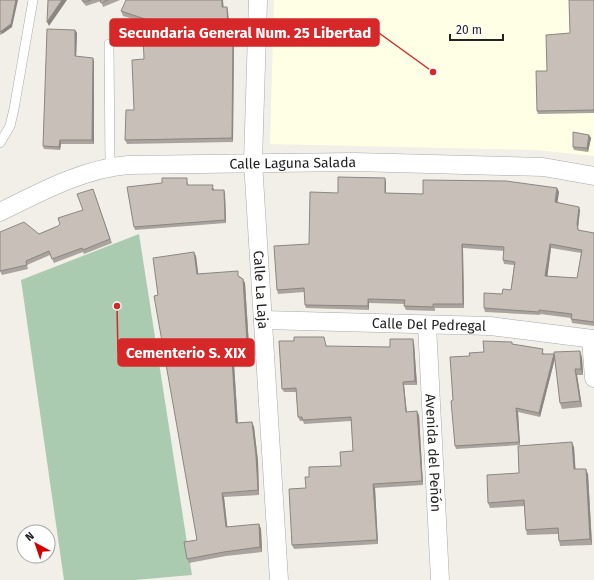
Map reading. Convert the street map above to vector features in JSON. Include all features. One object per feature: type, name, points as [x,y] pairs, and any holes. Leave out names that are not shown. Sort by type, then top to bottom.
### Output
[{"type":"street","name":"Calle La Laja","points":[[258,0],[253,162],[279,580]]},
{"type":"street","name":"Calle Laguna Salada","points":[[0,212],[81,175],[110,167],[253,162],[354,162],[543,167],[594,176]]},
{"type":"street","name":"Calle Del Pedregal","points":[[263,320],[490,326],[592,339]]},
{"type":"street","name":"Avenida del Peñón","points":[[427,325],[440,580]]},
{"type":"street","points":[[592,339],[594,378]]},
{"type":"lane","points":[[0,143],[10,126],[14,110],[33,0]]},
{"type":"lane","points":[[108,44],[110,167]]},
{"type":"shaded area","points":[[274,0],[594,0],[594,156],[536,150],[270,144]]},
{"type":"shaded area","points":[[139,234],[192,575],[134,580],[64,580],[21,280]]},
{"type":"building","points":[[0,0],[16,0],[11,24],[0,32]]},
{"type":"building","points":[[48,0],[62,0],[47,22]]},
{"type":"building","points":[[100,0],[108,0],[101,3]]},
{"type":"building","points":[[126,0],[222,0],[222,7],[227,7],[228,32],[233,32],[232,138],[125,140],[126,110],[134,110],[132,60],[144,59],[143,34],[157,23],[121,11]]},
{"type":"building","points":[[569,0],[594,0],[594,110],[537,111],[536,71],[547,71],[546,35],[570,33]]},
{"type":"building","points":[[47,29],[75,30],[75,56],[93,58],[92,140],[60,140],[59,147],[43,146]]},
{"type":"building","points":[[573,132],[589,135],[587,148],[573,147]]},
{"type":"building","points":[[338,177],[385,178],[385,193],[423,194],[423,180],[506,181],[557,188],[555,202],[579,207],[577,224],[578,230],[594,233],[594,322],[571,319],[572,314],[539,310],[539,312],[484,308],[484,293],[502,294],[503,289],[511,290],[515,262],[503,260],[504,247],[462,244],[463,304],[433,304],[433,307],[404,306],[405,300],[368,299],[368,306],[305,305],[304,288],[277,290],[274,246],[309,244],[310,192],[338,193]],"holes":[[[550,244],[582,250],[577,278],[545,276]]]},
{"type":"building","points":[[162,178],[187,178],[187,185],[213,185],[212,190],[224,190],[225,220],[134,227],[127,187],[162,183]]},
{"type":"building","points":[[93,189],[110,239],[83,250],[82,248],[52,259],[49,251],[26,261],[27,265],[0,271],[0,232],[24,222],[39,234],[58,226],[60,224],[58,218],[83,210],[77,194]]},
{"type":"building","points":[[194,252],[197,274],[238,271],[238,276],[243,279],[248,358],[232,359],[236,423],[252,422],[258,490],[222,493],[226,527],[259,524],[260,547],[187,559],[184,542],[197,540],[154,296],[158,295],[153,258]]},
{"type":"building","points":[[294,337],[324,337],[326,346],[390,347],[390,339],[413,339],[415,381],[403,382],[406,412],[417,411],[422,481],[373,484],[377,540],[292,545],[289,489],[306,488],[305,477],[309,477],[309,467],[341,466],[340,452],[353,451],[351,417],[303,420],[302,417],[298,417],[296,388],[282,389],[279,341],[294,341]]},
{"type":"building","points":[[483,341],[512,342],[512,344],[543,349],[542,354],[554,354],[539,413],[516,408],[519,442],[455,446],[451,401],[453,400],[450,357],[470,356],[469,353],[484,352]]},
{"type":"building","points":[[580,351],[581,369],[575,369],[580,401],[560,403],[554,352]]},
{"type":"building","points":[[572,442],[574,469],[586,469],[590,539],[559,541],[558,528],[526,530],[524,500],[488,503],[487,475],[519,473],[518,446]]},
{"type":"place","name":"Secundaria General Num. 25 Libertad","points":[[433,72]]},
{"type":"place","name":"Cementerio S. XIX","points":[[117,306]]}]
